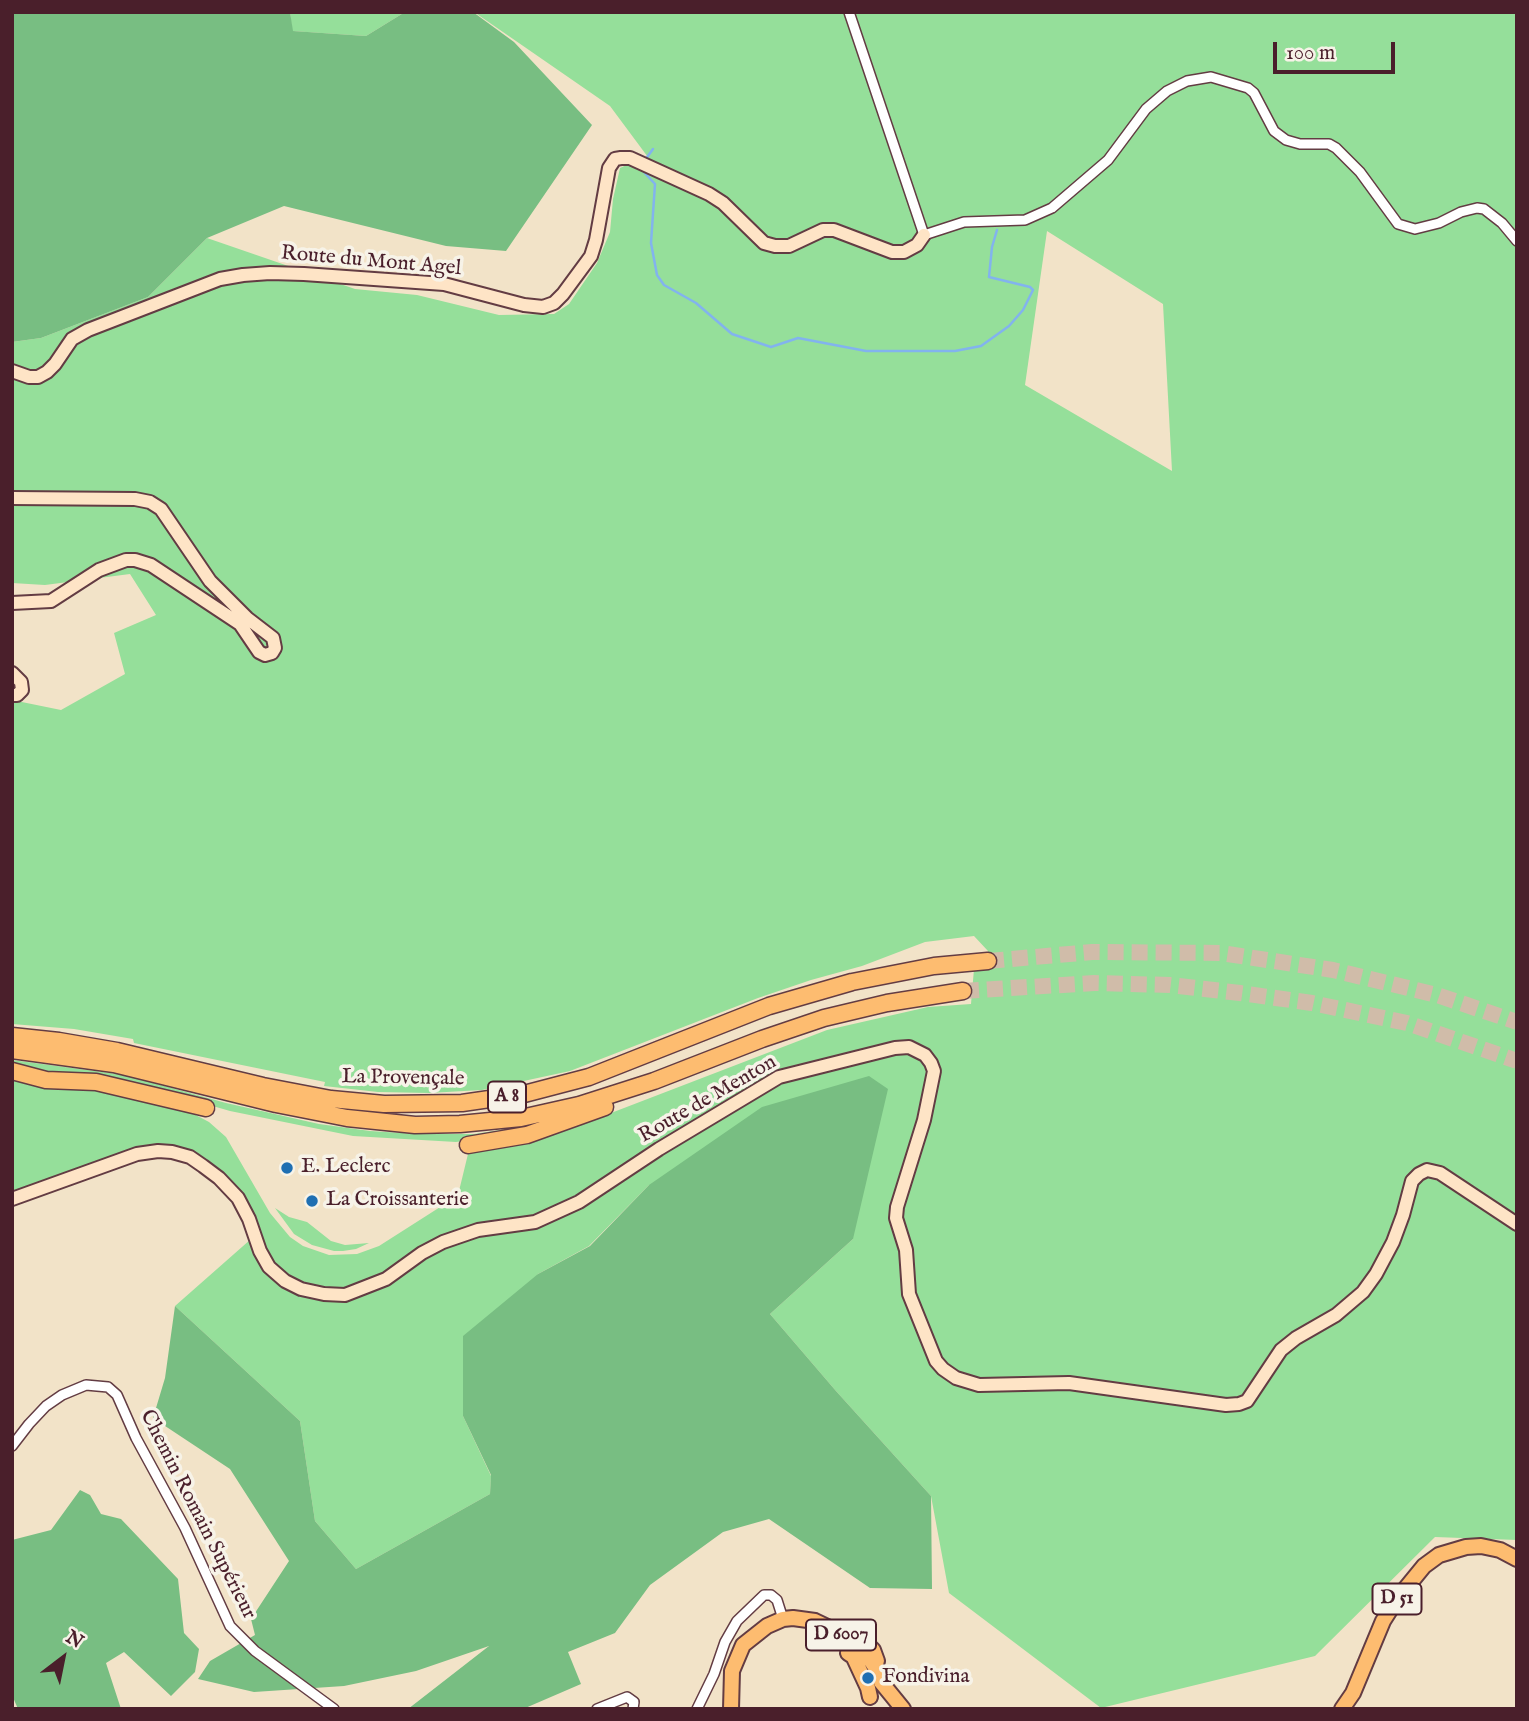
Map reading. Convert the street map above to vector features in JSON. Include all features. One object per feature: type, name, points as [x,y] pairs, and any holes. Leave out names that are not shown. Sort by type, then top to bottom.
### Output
[{"type":"highway","name":"La Provençale","points":[[12,1036],[117,1051],[263,1086],[331,1099],[392,1105],[462,1103],[524,1094],[589,1077],[769,1006],[844,984],[912,969],[988,961]]},
{"type":"highway","name":"La Provençale","points":[[12,1049],[114,1064],[334,1116],[425,1125],[505,1120],[555,1111],[602,1098],[824,1018],[887,1003],[963,991]]},
{"type":"highway","points":[[468,1144],[527,1135],[562,1124],[636,1095],[703,1062]]},
{"type":"highway","points":[[12,1071],[46,1080],[96,1082],[206,1108]]},
{"type":"main road","name":"Route du Mont Agel","points":[[12,371],[38,377],[55,364],[72,339],[88,330],[220,279],[243,275],[293,274],[444,284],[524,305],[543,307],[554,303],[563,294],[591,256],[609,168],[615,159],[630,158],[709,194],[723,203],[764,243],[775,246],[789,246],[822,230],[834,230],[892,252],[904,252],[917,245],[924,235]]},
{"type":"main road","points":[[12,498],[135,499],[150,502],[161,509],[210,581],[247,618],[273,638],[275,648],[272,653],[265,655],[259,652],[240,624],[151,565],[135,560],[126,560],[99,570],[51,601],[12,603]]},
{"type":"main road","points":[[12,673],[21,682],[22,690],[17,695],[12,695]]},
{"type":"main road","name":"Route de Menton","points":[[12,1199],[137,1154],[158,1151],[181,1155],[204,1166],[237,1198],[269,1267],[300,1289],[324,1294],[345,1294],[386,1279],[422,1253],[443,1242],[478,1230],[536,1222],[579,1202],[659,1149],[779,1077],[895,1048],[909,1047],[925,1055],[934,1071],[896,1218],[906,1250],[909,1294],[940,1366],[956,1378],[979,1385],[1069,1383],[1226,1405],[1239,1404],[1250,1398],[1281,1350],[1336,1315],[1363,1292],[1393,1242],[1412,1181],[1421,1172],[1440,1172],[1517,1224]]},
{"type":"main road","name":"D 51","points":[[1342,1709],[1353,1693],[1383,1621],[1396,1599],[1424,1566],[1453,1549],[1481,1546],[1500,1550],[1517,1559]]},
{"type":"main road","name":"D 6007","points":[[731,1709],[732,1671],[743,1645],[757,1632],[793,1618],[815,1621],[838,1632],[852,1651],[873,1703]]},
{"type":"main road","name":"D 6007","points":[[781,1621],[810,1626],[826,1633],[842,1649],[852,1651]]},
{"type":"main road","points":[[852,1651],[867,1656],[877,1670],[881,1682],[903,1709]]},
{"type":"street","points":[[849,12],[924,235],[964,222],[1025,220],[1052,208],[1108,160],[1146,109],[1167,90],[1187,81],[1211,77],[1248,88],[1254,93],[1274,131],[1286,140],[1300,144],[1329,144],[1336,148],[1360,173],[1398,224],[1415,229],[1439,223],[1461,212],[1484,209],[1502,223],[1517,242]]},
{"type":"street","name":"Chemin Romain Supérieur","points":[[12,1446],[46,1406],[62,1395],[86,1385],[108,1387],[117,1395],[136,1438],[185,1528],[230,1626],[256,1651],[334,1709]]},
{"type":"street","points":[[697,1709],[730,1631],[758,1599],[771,1595],[777,1600],[781,1621]]},
{"type":"street","points":[[597,1709],[627,1697],[634,1702],[633,1709]]},
{"type":"green space","points":[[12,12],[290,12],[293,31],[366,36],[405,12],[473,12],[514,42],[592,125],[506,251],[446,246],[284,206],[207,238],[148,297],[41,338],[12,342]]},
{"type":"green space","points":[[290,12],[405,12],[366,36],[292,31]]},
{"type":"green space","points":[[474,12],[1517,12],[1517,1540],[1435,1537],[1315,1656],[1101,1708],[949,1593],[931,1496],[770,1314],[853,1239],[649,1185],[589,1246],[538,1274],[463,1416],[491,1476],[490,1494],[356,1569],[315,1521],[300,1421],[175,1306],[259,1232],[239,1190],[226,1176],[202,1159],[170,1148],[12,1194],[12,1079],[44,1087],[85,1087],[190,1112],[209,1122],[226,1137],[270,1213],[290,1237],[303,1246],[329,1255],[357,1254],[379,1246],[448,1202],[459,1191],[468,1154],[472,1149],[559,1133],[827,1030],[928,1007],[971,1004],[974,969],[992,968],[988,951],[974,936],[925,942],[862,966],[758,998],[570,1071],[482,1090],[378,1092],[324,1086],[325,1082],[134,1043],[133,1039],[74,1029],[12,1024],[12,700],[61,710],[125,674],[114,633],[156,615],[130,574],[45,585],[12,583],[12,342],[41,338],[148,297],[207,238],[355,289],[417,295],[499,315],[554,314],[569,304],[597,263],[610,232],[613,199],[620,168],[631,163],[659,172],[610,106]],"holes":[[[1047,231],[1163,304],[1172,471],[1025,385]]]},
{"type":"green space","points":[[12,1060],[125,1075],[226,1103],[319,1124],[370,1131],[474,1134],[559,1121],[502,1136],[456,1142],[353,1136],[230,1111],[192,1100],[48,1075],[12,1065]]},
{"type":"green space","points":[[869,1076],[888,1089],[853,1239],[770,1314],[931,1496],[932,1589],[870,1588],[769,1519],[723,1532],[650,1585],[615,1633],[568,1652],[581,1684],[523,1709],[408,1709],[489,1646],[416,1671],[344,1686],[254,1692],[198,1679],[210,1661],[255,1635],[251,1619],[289,1561],[230,1469],[153,1418],[165,1378],[175,1306],[300,1421],[315,1521],[356,1569],[490,1494],[491,1475],[463,1416],[463,1336],[538,1274],[590,1246],[649,1185],[762,1107]]},
{"type":"green space","points":[[275,1208],[289,1217],[307,1222],[331,1241],[345,1245],[369,1243],[343,1251],[312,1245],[294,1234]]},
{"type":"green space","points":[[80,1490],[90,1495],[101,1514],[121,1519],[178,1579],[184,1633],[199,1649],[195,1672],[171,1696],[124,1652],[106,1663],[121,1709],[18,1709],[12,1695],[12,1540],[51,1530]]},
{"type":"waterway","points":[[645,160],[653,149]]},
{"type":"waterway","points":[[642,170],[655,184],[651,243],[657,275],[664,285],[696,303],[732,334],[771,347],[798,338],[866,351],[955,351],[981,346],[1009,326],[1023,310],[1033,290],[989,277],[997,230]]},
{"type":"tunnel","points":[[988,961],[1092,952],[1221,953],[1333,970],[1437,995],[1517,1022]]},
{"type":"tunnel","points":[[963,991],[1094,983],[1170,985],[1240,993],[1312,1003],[1407,1023],[1517,1061]]},
{"type":"place","name":"E. Leclerc","points":[[287,1168]]},
{"type":"place","name":"La Croissanterie","points":[[312,1201]]},
{"type":"place","name":"Fondivina","points":[[868,1678]]}]
